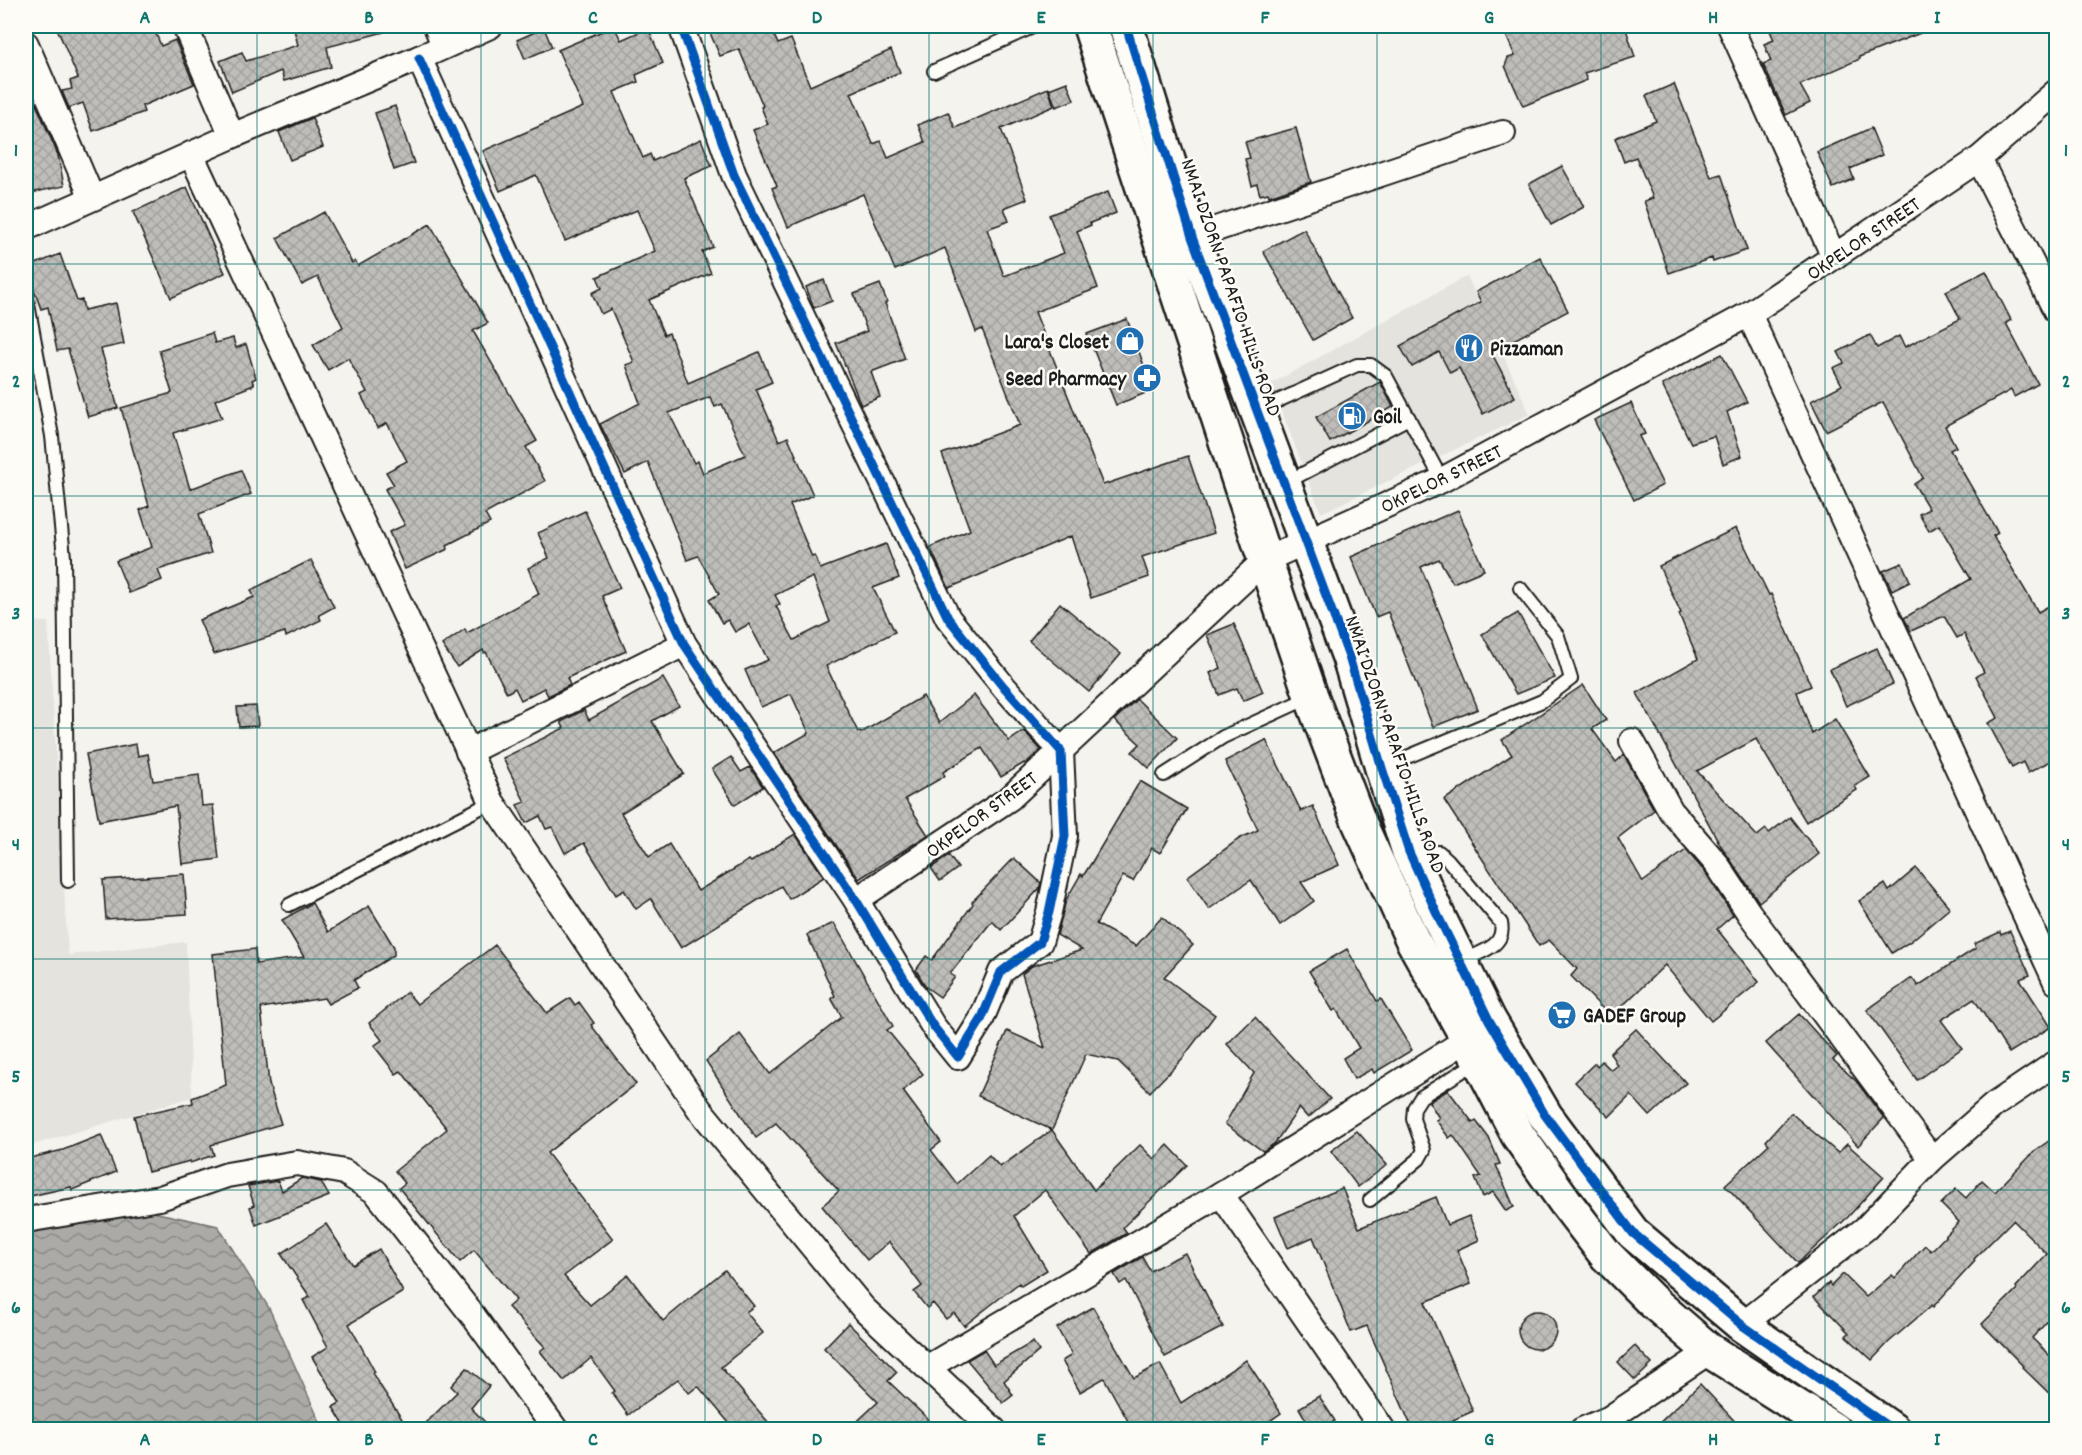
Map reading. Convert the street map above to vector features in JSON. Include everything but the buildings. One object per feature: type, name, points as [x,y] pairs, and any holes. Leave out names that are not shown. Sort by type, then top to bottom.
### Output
[{"type":"street","points":[[185,26],[232,136]]},
{"type":"street","points":[[26,228],[232,136],[419,58],[440,35],[490,26]]},
{"type":"street","points":[[419,58],[684,644],[855,900],[933,1026],[958,1057],[981,1020],[1002,972],[1040,942],[1049,912],[1065,836],[1061,751],[1004,687],[948,618],[734,175],[681,26]]},
{"type":"street","points":[[1090,26],[1311,696],[1359,822],[1412,939],[1518,1135],[1606,1255],[1651,1300],[1710,1352],[1834,1430]]},
{"type":"street","name":"NMAI DZORN PAPAFIO HILLS ROAD","points":[[1126,26],[1192,237],[1349,657],[1409,852],[1489,1020],[1545,1115],[1634,1233],[1742,1325],[1893,1430]]},
{"type":"street","points":[[1730,26],[1834,257]]},
{"type":"street","points":[[26,45],[92,198]]},
{"type":"street","name":"OKPELOR STREET","points":[[855,900],[1010,798],[1265,560],[1443,480],[1749,314],[1979,159],[2056,92]]},
{"type":"street","points":[[1192,237],[1503,133]]},
{"type":"street","points":[[191,154],[492,802],[700,1110],[863,1308],[928,1367],[986,1427]]},
{"type":"street","points":[[1979,159],[2056,311]]},
{"type":"street","points":[[1749,314],[2056,982]]},
{"type":"street","points":[[468,752],[684,644]]},
{"type":"street","points":[[1632,741],[1671,811],[1716,863],[1749,913],[1932,1159]]},
{"type":"street","points":[[928,1367],[1221,1194],[1474,1050]]},
{"type":"street","points":[[1742,1325],[1866,1227],[1932,1159],[1994,1105],[2056,1063]]},
{"type":"street","points":[[26,1220],[160,1198],[227,1175],[297,1163],[344,1172],[376,1191],[474,1317],[548,1427]]},
{"type":"street","points":[[1221,1194],[1383,1430]]},
{"type":"street","points":[[1581,1430],[1610,1418],[1710,1352]]},
{"type":"lane","points":[[934,71],[1035,26]]},
{"type":"lane","points":[[26,293],[52,435],[64,557],[68,881]]},
{"type":"lane","points":[[1257,411],[1357,365],[1371,365],[1386,376],[1443,480]]},
{"type":"lane","points":[[1284,483],[1409,418]]},
{"type":"lane","points":[[1382,768],[1542,701],[1571,680],[1558,636],[1520,588]]},
{"type":"lane","points":[[1164,775],[1223,737],[1311,696]]},
{"type":"lane","points":[[289,905],[492,802]]},
{"type":"lane","points":[[1409,852],[1439,852],[1501,923],[1503,932],[1498,943],[1461,962]]},
{"type":"lane","points":[[1370,1200],[1419,1159],[1424,1149],[1413,1119],[1414,1108],[1422,1097],[1474,1050]]},
{"type":"shaded area","points":[[1467,276],[1530,414],[1321,513],[1271,384]]},
{"type":"shaded area","points":[[26,621],[48,622],[68,955],[186,942],[192,1097],[26,1147]]},
{"type":"water","points":[[93,1209],[153,1212],[218,1226],[269,1308],[323,1429],[26,1430],[26,1221]]},
{"type":"cycle path","points":[[419,58],[684,644],[856,900],[933,1026],[958,1057],[981,1020],[1001,972],[1040,942],[1049,912],[1065,836],[1061,751],[1004,687],[948,618],[734,175],[681,26]]},
{"type":"cycle path","points":[[1126,26],[1192,237],[1349,657],[1409,852],[1489,1020],[1545,1115],[1633,1233],[1742,1325],[1893,1430]]},
{"type":"place","name":"Lara's Closet","points":[[1130,341]]},
{"type":"place","name":"Pizzaman","points":[[1469,348]]},
{"type":"place","name":"Seed Pharmacy","points":[[1147,378]]},
{"type":"place","name":"Goil","points":[[1352,416]]},
{"type":"place","name":"GADEF Group","points":[[1562,1015]]}]
